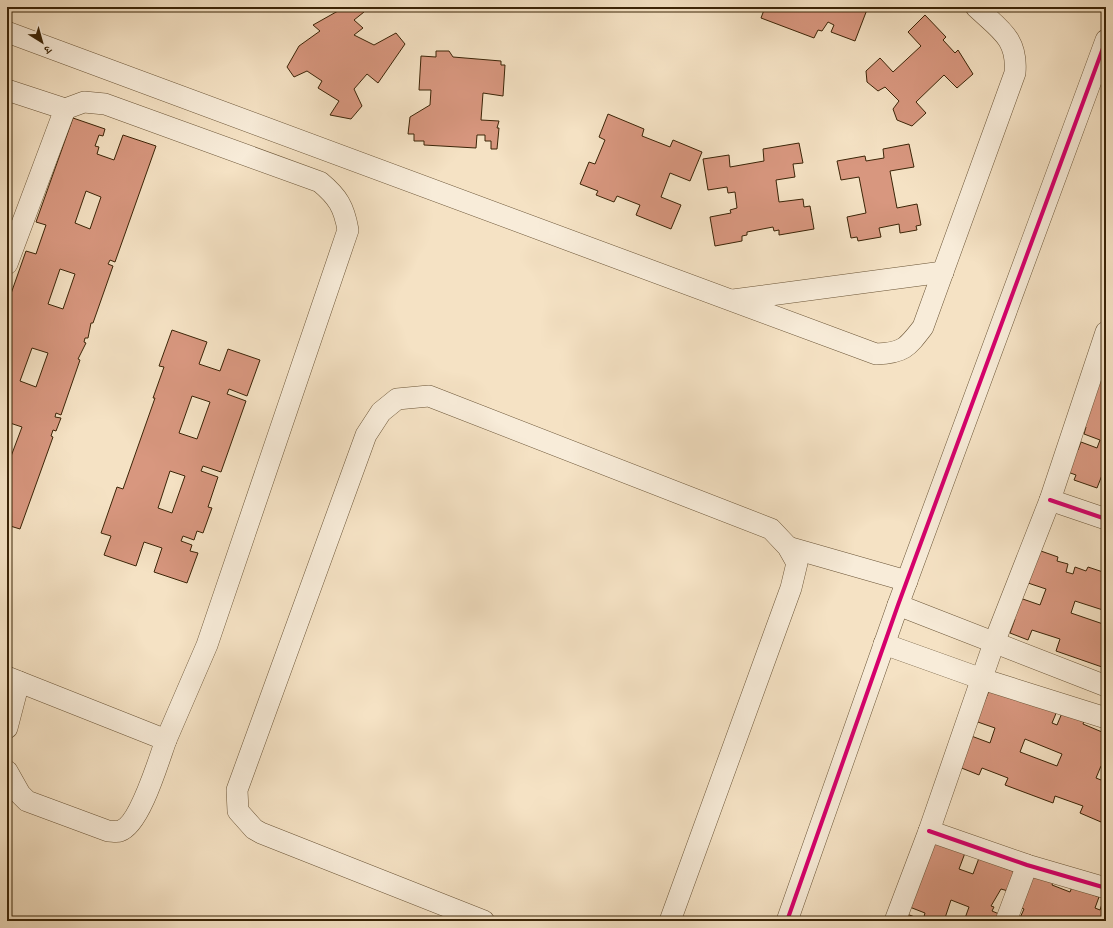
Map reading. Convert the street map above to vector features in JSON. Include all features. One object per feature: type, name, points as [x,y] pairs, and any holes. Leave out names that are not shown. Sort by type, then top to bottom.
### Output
[{"type":"street","points":[[7,32],[876,354],[892,353],[909,346],[923,327],[1016,73],[1017,58],[1014,46],[976,7]]},
{"type":"street","points":[[787,921],[898,605],[1106,40]]},
{"type":"street","points":[[7,90],[65,110],[84,102],[106,104],[320,182],[335,195],[345,214],[348,230],[207,645],[166,740],[138,814],[130,826],[120,832],[108,831],[27,801],[20,794],[7,771]]},
{"type":"street","points":[[7,264],[65,110]]},
{"type":"street","points":[[730,300],[943,272]]},
{"type":"street","points":[[896,921],[929,832],[994,644],[1050,500],[1106,332]]},
{"type":"street","points":[[484,921],[261,834],[254,829],[238,810],[237,790],[366,435],[381,412],[397,399],[429,396],[771,529],[788,548],[797,563],[791,588],[670,921]]},
{"type":"street","points":[[1050,500],[1106,519]]},
{"type":"street","points":[[788,548],[907,581]]},
{"type":"street","points":[[898,605],[994,644],[1106,686]]},
{"type":"street","points":[[884,644],[982,679],[1106,718]]},
{"type":"street","points":[[7,728],[13,680],[166,740]]},
{"type":"street","points":[[929,832],[1027,866],[1104,882]]},
{"type":"street","points":[[1006,921],[1027,866]]},
{"type":"building","points":[[345,7],[360,7],[364,12],[354,20],[363,28],[354,35],[374,45],[396,33],[405,44],[378,83],[367,74],[354,89],[362,106],[351,119],[330,115],[339,101],[318,88],[322,81],[307,71],[294,77],[287,67],[299,46],[320,31],[313,25]]},
{"type":"building","points":[[761,7],[868,7],[855,41],[831,32],[834,25],[828,22],[822,31],[818,30],[814,38],[761,18],[764,10]]},
{"type":"building","points":[[925,15],[946,37],[943,40],[955,53],[958,50],[973,74],[957,88],[944,75],[916,102],[926,113],[912,126],[897,120],[893,109],[899,101],[885,87],[878,91],[867,82],[866,71],[880,58],[893,72],[921,46],[908,32]]},
{"type":"building","points":[[436,51],[449,51],[453,57],[501,61],[501,65],[505,65],[503,96],[483,93],[481,120],[499,121],[497,128],[499,128],[497,149],[491,149],[491,141],[485,141],[485,135],[477,135],[476,148],[424,145],[424,141],[414,141],[414,134],[408,134],[410,117],[430,105],[431,90],[419,90],[421,56],[436,57]]},
{"type":"building","points":[[608,114],[644,129],[642,136],[670,147],[673,140],[702,152],[690,181],[670,173],[661,197],[681,205],[671,229],[636,215],[640,205],[617,196],[614,202],[596,195],[598,191],[580,184],[589,162],[595,164],[605,140],[599,137]]},
{"type":"building","points":[[73,118],[105,129],[103,136],[99,135],[95,146],[99,147],[97,154],[114,160],[123,135],[156,146],[115,262],[110,260],[108,264],[113,266],[93,323],[91,323],[88,338],[85,338],[84,342],[86,343],[78,359],[80,360],[61,415],[56,413],[55,417],[61,418],[56,431],[53,430],[51,436],[53,437],[20,529],[7,525],[7,458],[10,459],[22,427],[7,422],[7,305],[26,251],[36,254],[46,225],[36,222]],"holes":[[[86,191],[101,197],[90,229],[75,223]],[[60,269],[75,274],[63,309],[48,304]],[[32,348],[48,353],[36,387],[20,381]]]},
{"type":"building","points":[[799,143],[803,163],[793,164],[795,177],[776,180],[779,202],[803,199],[804,207],[810,206],[814,229],[779,235],[779,230],[774,231],[773,227],[747,232],[747,235],[742,236],[742,241],[715,246],[710,217],[731,213],[730,210],[737,208],[735,192],[728,193],[727,187],[708,190],[703,159],[729,155],[730,167],[764,161],[763,149]]},
{"type":"building","points":[[909,144],[914,167],[890,171],[897,208],[917,204],[921,225],[916,226],[917,230],[900,233],[899,224],[879,228],[881,237],[858,241],[857,237],[851,238],[847,217],[866,213],[859,177],[841,180],[837,161],[865,156],[866,161],[884,158],[883,149]]},
{"type":"building","points":[[172,330],[207,342],[199,364],[220,371],[228,349],[260,360],[247,396],[229,389],[227,394],[246,401],[221,472],[203,466],[201,471],[218,477],[208,507],[212,508],[203,533],[197,531],[194,540],[183,536],[181,541],[192,545],[190,551],[198,553],[187,583],[154,572],[162,548],[144,542],[136,566],[104,555],[111,536],[101,533],[117,487],[123,489],[155,398],[153,398],[164,367],[159,366]],"holes":[[[192,396],[210,402],[197,439],[179,433]],[[170,471],[185,476],[172,513],[158,508]]]},
{"type":"building","points":[[1099,370],[1106,373],[1106,465],[1097,488],[1074,480],[1076,475],[1062,470],[1070,447],[1078,450],[1081,442],[1097,448],[1100,440],[1084,434],[1086,427],[1080,425]]},
{"type":"building","points":[[1038,550],[1058,557],[1057,561],[1068,564],[1066,572],[1073,574],[1075,567],[1086,571],[1088,567],[1106,573],[1102,588],[1106,589],[1106,611],[1075,601],[1071,613],[1106,625],[1106,659],[1102,667],[1056,651],[1060,639],[1032,630],[1028,640],[1010,633],[1015,619],[1010,617],[1017,597],[1040,605],[1046,589],[1022,581]]},
{"type":"building","points":[[991,686],[1057,711],[1052,723],[1057,725],[1062,713],[1084,721],[1083,724],[1102,732],[1103,729],[1106,730],[1106,768],[1101,766],[1096,778],[1106,782],[1106,809],[1101,822],[1080,813],[1083,806],[1055,796],[1053,803],[1005,785],[1008,778],[982,768],[979,775],[959,767],[966,734],[990,743],[995,728],[972,720],[983,705]],"holes":[[[1025,739],[1062,754],[1057,766],[1020,752]]]},
{"type":"building","points":[[931,841],[965,853],[959,869],[973,874],[979,858],[1015,872],[1008,891],[1001,889],[991,906],[994,907],[992,911],[999,914],[997,921],[964,921],[969,907],[951,900],[944,921],[901,921],[904,913],[923,920],[925,913],[907,906]]},
{"type":"building","points":[[1031,872],[1054,880],[1052,885],[1070,892],[1072,887],[1099,897],[1095,908],[1100,910],[1103,901],[1106,902],[1106,921],[1009,921],[1011,917],[1019,920],[1024,909],[1014,905]]},
{"type":"cycle path","points":[[787,921],[898,605],[1106,40]]},
{"type":"cycle path","points":[[1050,500],[1106,519]]},
{"type":"cycle path","points":[[929,831],[1027,865],[1106,888]]}]
